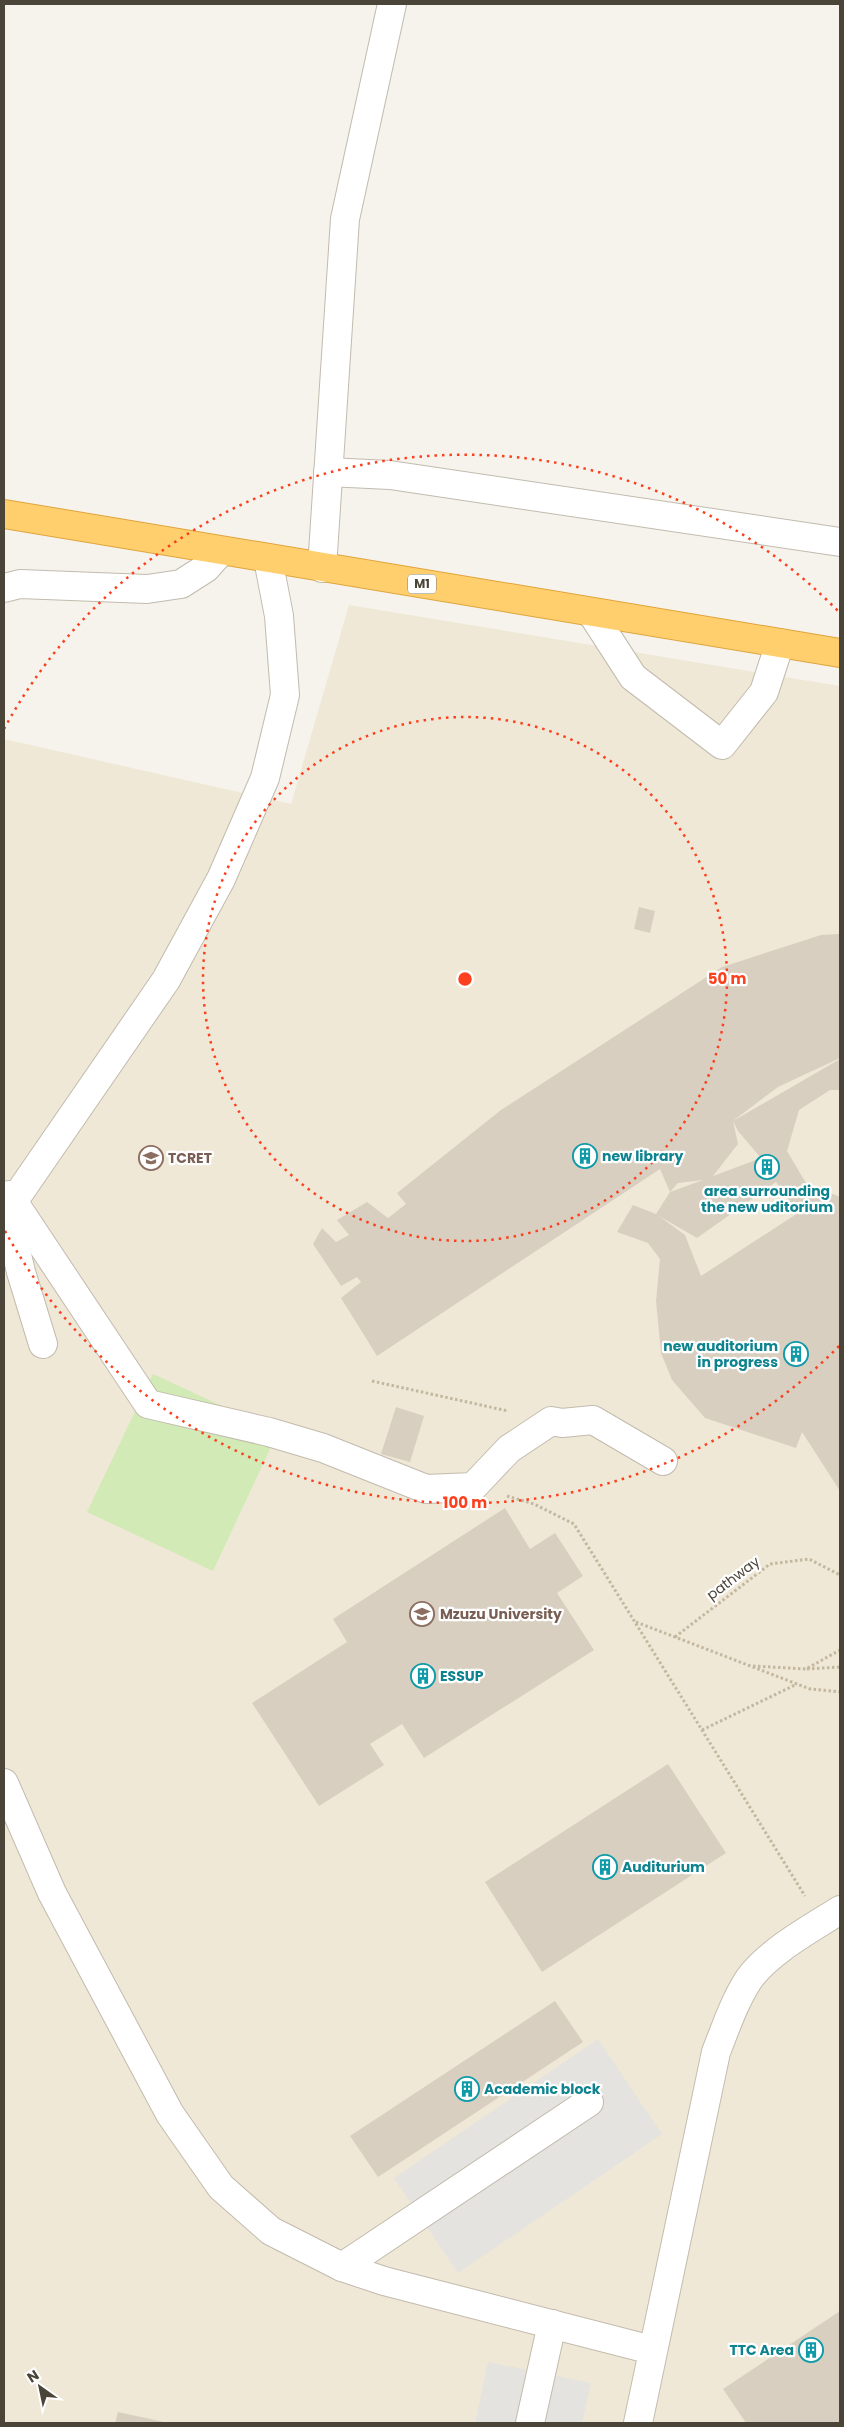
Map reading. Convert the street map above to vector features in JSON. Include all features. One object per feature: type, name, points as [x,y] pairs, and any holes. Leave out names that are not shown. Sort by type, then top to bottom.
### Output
[{"type":"highway","name":"M1","points":[[4,514],[840,653]]},
{"type":"street","points":[[322,568],[345,219],[392,4]]},
{"type":"street","points":[[328,472],[390,474],[840,542]]},
{"type":"street","points":[[4,588],[20,584],[147,589],[181,584],[206,568],[221,551]]},
{"type":"street","points":[[43,1344],[21,1272],[10,1224],[9,1195],[166,980],[221,879],[264,778],[285,696],[280,616],[268,559]]},
{"type":"street","points":[[591,612],[633,677],[722,745],[764,692],[780,643]]},
{"type":"street","points":[[9,1195],[148,1404],[268,1432],[323,1448],[426,1490],[473,1487],[509,1449],[551,1421],[562,1423],[593,1420],[663,1461]]},
{"type":"street","points":[[4,1783],[52,1893],[166,2106],[221,2187],[271,2231],[342,2267],[384,2281],[652,2350]]},
{"type":"street","points":[[638,2423],[716,2052],[735,2004],[750,1978],[768,1960],[831,1916]]},
{"type":"street","points":[[342,2267],[589,2102]]},
{"type":"street","points":[[530,2423],[552,2324]]},
{"type":"path","points":[[372,1381],[551,1421]]},
{"type":"path","points":[[473,1487],[534,1504],[574,1524],[702,1730],[831,1916]]},
{"type":"path","name":"pathway","points":[[674,1637],[770,1564],[809,1559],[840,1575]]},
{"type":"path","points":[[635,1622],[810,1689],[840,1692]]},
{"type":"path","points":[[806,1669],[840,1650]]},
{"type":"path","points":[[750,1666],[806,1669],[840,1667]]},
{"type":"path","points":[[702,1730],[798,1684]]},
{"type":"shaded area","name":"Mzuzu University","points":[[349,605],[840,686],[840,2423],[4,2423],[4,739],[291,804]]},
{"type":"shaded area","points":[[598,2039],[662,2134],[458,2273],[394,2178]]},
{"type":"shaded area","points":[[488,2362],[591,2383],[582,2423],[475,2423]]},
{"type":"green space","points":[[153,1374],[278,1432],[213,1571],[87,1512]]},
{"type":"building","points":[[639,907],[655,911],[650,933],[634,929]]},
{"type":"building","name":"new library","points":[[840,934],[840,1058],[778,1087],[733,1121],[840,1059],[840,1090],[830,1090],[799,1110],[787,1151],[806,1183],[840,1197],[840,1491],[802,1432],[796,1448],[705,1418],[672,1380],[661,1353],[656,1301],[660,1259],[648,1243],[617,1232],[633,1205],[656,1214],[670,1192],[660,1169],[377,1356],[341,1298],[361,1282],[357,1277],[341,1286],[313,1244],[322,1228],[336,1242],[349,1235],[337,1220],[367,1202],[388,1218],[406,1204],[397,1193],[501,1110],[722,967],[821,935]],"holes":[[[733,1121],[738,1131],[761,1158],[713,1176],[738,1144]],[[703,1180],[670,1192],[678,1183]],[[776,1182],[798,1213],[701,1276],[685,1235],[659,1216],[697,1238]]]},
{"type":"building","points":[[396,1407],[424,1416],[410,1462],[381,1454]]},
{"type":"building","name":"ESSUP","points":[[505,1508],[530,1549],[555,1533],[583,1576],[557,1593],[594,1650],[424,1758],[402,1724],[370,1744],[384,1765],[319,1806],[252,1703],[347,1642],[333,1619]]},
{"type":"building","name":"Auditurium","points":[[668,1764],[726,1853],[542,1972],[485,1882]]},
{"type":"building","name":"Academic block","points":[[555,2001],[583,2042],[378,2177],[350,2136]]},
{"type":"building","name":"TTC Area","points":[[840,2311],[840,2423],[746,2423],[723,2389]]},
{"type":"building","points":[[118,2412],[164,2422],[164,2423],[115,2423]]},
{"type":"place","name":"new library","points":[[585,1156]]},
{"type":"place","name":"TCRET","points":[[151,1158]]},
{"type":"place","name":"area surrounding the new uditorium","points":[[767,1167]]},
{"type":"place","name":"new auditorium in progress","points":[[796,1354]]},
{"type":"place","name":"Mzuzu University","points":[[422,1614]]},
{"type":"place","name":"ESSUP","points":[[423,1676]]},
{"type":"place","name":"Auditurium","points":[[605,1867]]},
{"type":"place","name":"Academic block","points":[[467,2089]]},
{"type":"place","name":"TTC Area","points":[[811,2350]]}]
